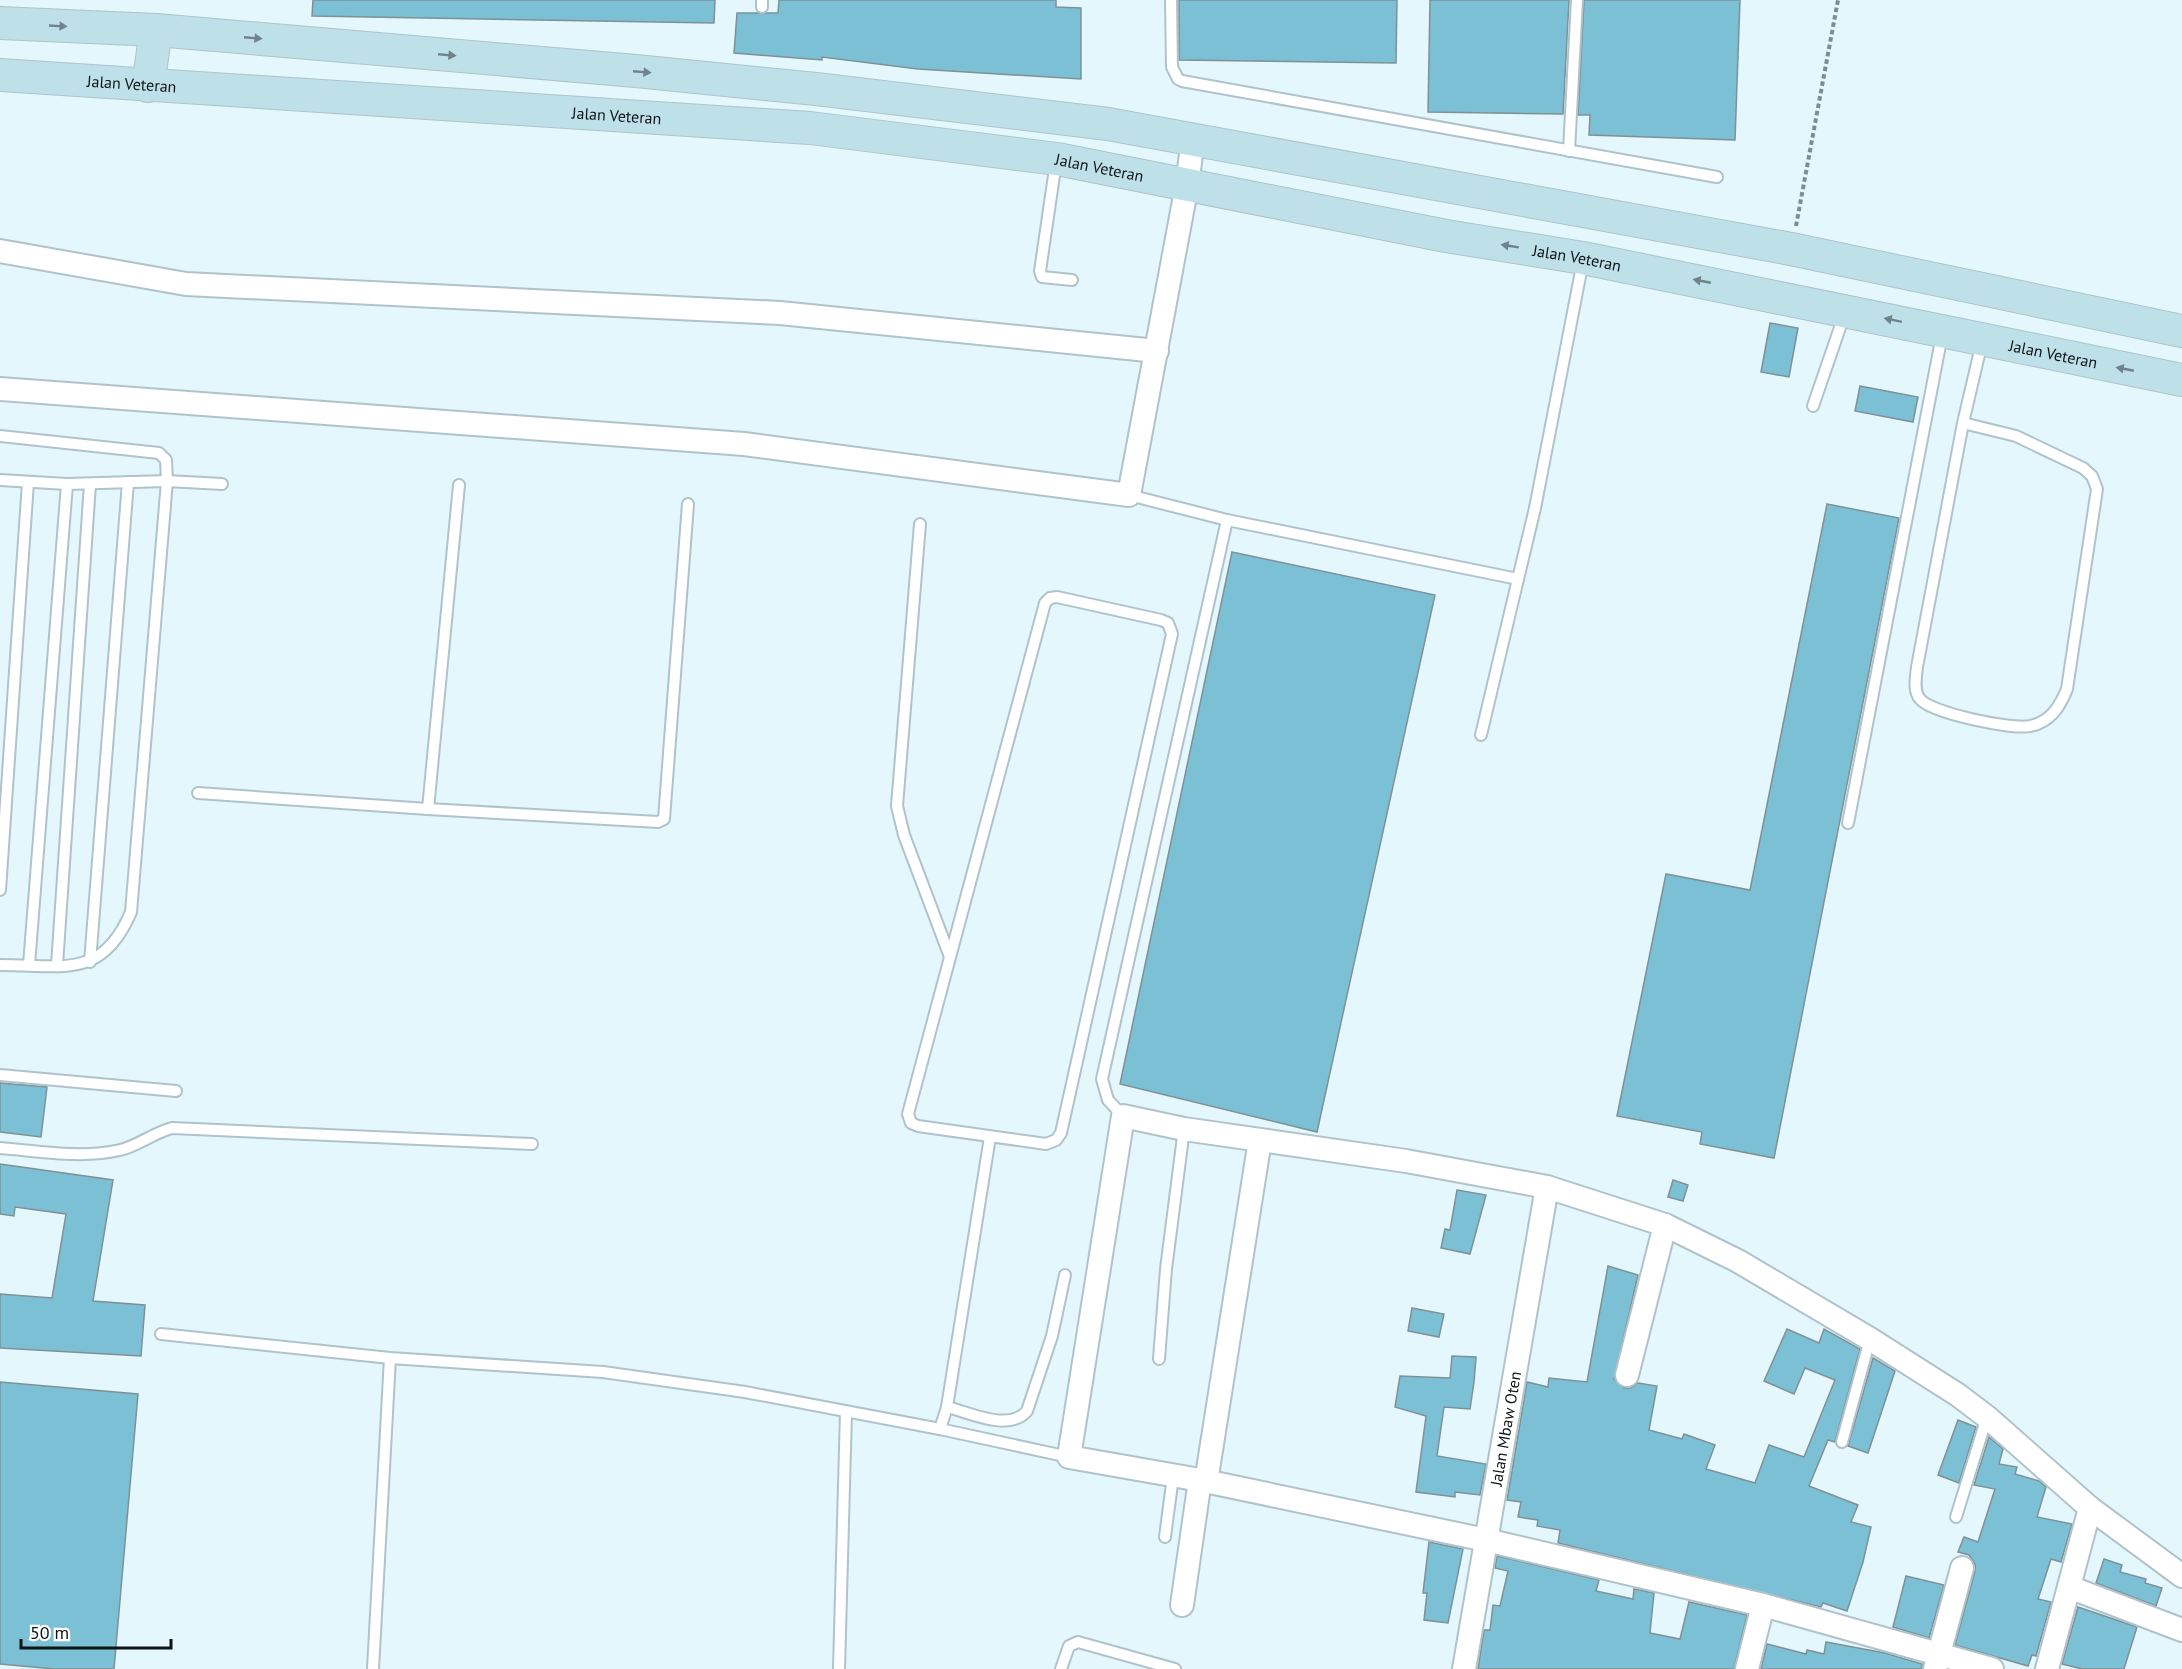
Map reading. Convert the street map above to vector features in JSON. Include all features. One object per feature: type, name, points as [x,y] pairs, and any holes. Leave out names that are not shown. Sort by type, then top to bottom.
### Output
[{"type":"main road","points":[[0,23],[156,30],[816,88],[1108,124],[1791,249],[2182,331]]},
{"type":"main road","points":[[148,86],[156,30]]},
{"type":"main road","name":"Jalan Veteran","points":[[0,75],[810,128],[1057,159],[1446,236],[1583,258],[2182,380]]},
{"type":"street","points":[[0,389],[744,444],[1129,495],[1187,185],[1193,139]]},
{"type":"street","points":[[0,251],[186,284],[780,313],[1157,351]]},
{"type":"street","points":[[1992,1669],[1936,1661],[1763,1605],[1486,1540],[1203,1481],[1069,1457],[1122,1126],[1184,1129],[1258,1152],[1406,1161],[1547,1187],[1665,1224],[1738,1261],[1985,1424],[2087,1517],[2182,1576]]},
{"type":"street","points":[[1182,1605],[1258,1152]]},
{"type":"street","name":"Jalan Mbaw Oten","points":[[1464,1669],[1547,1187]]},
{"type":"street","points":[[1627,1375],[1665,1224]]},
{"type":"street","points":[[2047,1669],[2087,1517]]},
{"type":"street","points":[[1936,1661],[1962,1568]]},
{"type":"street","points":[[2069,1587],[2182,1630]]},
{"type":"street","points":[[1747,1669],[1763,1605]]},
{"type":"lane","points":[[1171,0],[1172,67],[1178,79],[1718,177]]},
{"type":"lane","points":[[1569,151],[1577,0]]},
{"type":"lane","points":[[1057,159],[1040,271],[1042,277],[1072,280]]},
{"type":"lane","points":[[1481,735],[1535,508],[1583,258]]},
{"type":"lane","points":[[1813,406],[1846,310]]},
{"type":"lane","points":[[1848,823],[1943,330]]},
{"type":"lane","points":[[1963,423],[2016,436],[2083,468],[2092,476],[2097,489],[2067,689],[2058,709],[2049,718],[2031,726],[2016,727],[1937,710],[1920,699],[1916,689],[1917,667],[1963,423],[1983,340]]},
{"type":"lane","points":[[0,436],[159,453],[166,460],[167,481],[131,912],[118,939],[102,956],[90,962],[74,966],[0,965]]},
{"type":"lane","points":[[0,480],[67,484],[167,481],[222,484]]},
{"type":"lane","points":[[0,890],[28,482]]},
{"type":"lane","points":[[90,962],[128,482]]},
{"type":"lane","points":[[29,965],[67,484]]},
{"type":"lane","points":[[57,965],[90,484]]},
{"type":"lane","points":[[428,809],[459,485]]},
{"type":"lane","points":[[1129,495],[1227,520],[1518,579]]},
{"type":"lane","points":[[198,793],[658,822],[664,819],[687,504]]},
{"type":"lane","points":[[1122,1126],[1108,1100],[1102,1079],[1227,520]]},
{"type":"lane","points":[[920,524],[897,806],[904,835],[950,957]]},
{"type":"lane","points":[[1050,598],[1065,598],[1168,623],[1172,634],[1061,1132],[1056,1140],[1046,1144],[918,1126],[911,1123],[908,1114],[950,957],[1045,603],[1050,598]]},
{"type":"lane","points":[[0,1075],[176,1091]]},
{"type":"lane","points":[[0,1148],[109,1152],[123,1149],[158,1132],[172,1128],[532,1144]]},
{"type":"lane","points":[[1159,1359],[1166,1269],[1184,1129]]},
{"type":"lane","points":[[940,1429],[947,1407],[990,1137]]},
{"type":"lane","points":[[947,1407],[1009,1422],[1020,1419],[1027,1411],[1052,1336],[1065,1275]]},
{"type":"lane","points":[[161,1334],[390,1358],[603,1372],[745,1392],[940,1429],[1069,1457]]},
{"type":"lane","points":[[1842,1442],[1868,1346]]},
{"type":"lane","points":[[373,1669],[390,1358]]},
{"type":"lane","points":[[839,1669],[846,1412]]},
{"type":"lane","points":[[1956,1517],[1985,1424]]},
{"type":"lane","points":[[1165,1537],[1173,1476]]},
{"type":"lane","points":[[1061,1669],[1069,1647],[1082,1642],[1175,1669]]},
{"type":"path","points":[[1791,249],[1838,0]]},
{"type":"building","points":[[313,0],[715,0],[714,23],[312,16]]},
{"type":"building","points":[[779,0],[1056,0],[1056,7],[1081,8],[1081,79],[918,69],[822,57],[822,60],[734,53],[737,13],[778,13]]},
{"type":"building","points":[[1179,0],[1397,0],[1396,63],[1179,60]]},
{"type":"building","points":[[1430,0],[1569,0],[1563,114],[1428,112]]},
{"type":"building","points":[[1584,0],[1740,0],[1735,140],[1589,135],[1590,115],[1578,115]]},
{"type":"building","points":[[1770,323],[1798,328],[1789,377],[1761,372]]},
{"type":"building","points":[[1860,386],[1918,397],[1913,422],[1855,411]]},
{"type":"building","points":[[1827,504],[1899,518],[1774,1158],[1700,1144],[1702,1132],[1617,1116],[1666,874],[1750,890]]},
{"type":"building","points":[[1232,552],[1435,595],[1317,1132],[1120,1084]]},
{"type":"building","points":[[0,1083],[47,1087],[41,1137],[0,1132]]},
{"type":"building","points":[[0,1164],[113,1180],[93,1301],[145,1305],[141,1356],[0,1348],[0,1294],[52,1298],[66,1214],[15,1207],[14,1216],[0,1214]]},
{"type":"building","points":[[1673,1180],[1688,1185],[1683,1201],[1668,1197]]},
{"type":"building","points":[[1457,1190],[1486,1195],[1470,1254],[1441,1248],[1445,1229],[1450,1230]]},
{"type":"building","points":[[1608,1266],[1638,1275],[1614,1379],[1624,1388],[1631,1388],[1638,1383],[1657,1386],[1649,1430],[1682,1439],[1684,1434],[1715,1445],[1706,1469],[1755,1483],[1769,1445],[1804,1457],[1835,1380],[1805,1368],[1794,1394],[1764,1381],[1787,1329],[1819,1343],[1824,1329],[1860,1349],[1835,1442],[1828,1440],[1809,1486],[1858,1505],[1851,1522],[1871,1527],[1863,1562],[1847,1611],[1823,1603],[1821,1607],[1558,1543],[1560,1530],[1537,1526],[1538,1520],[1518,1517],[1521,1502],[1507,1500],[1527,1382],[1548,1387],[1549,1378],[1587,1382]]},
{"type":"building","points":[[1412,1308],[1444,1314],[1439,1337],[1408,1331]]},
{"type":"building","points":[[1452,1356],[1476,1357],[1470,1409],[1444,1407],[1437,1456],[1486,1464],[1480,1495],[1455,1492],[1455,1497],[1416,1492],[1426,1416],[1395,1407],[1400,1376],[1450,1378]]},
{"type":"building","points":[[1873,1358],[1895,1371],[1868,1453],[1848,1446]]},
{"type":"building","points":[[0,1382],[138,1394],[114,1669],[54,1669],[0,1664]]},
{"type":"building","points":[[1958,1420],[1976,1427],[1959,1483],[1938,1475]]},
{"type":"building","points":[[1989,1437],[2003,1449],[1999,1464],[2017,1467],[2015,1474],[2039,1481],[2046,1487],[2037,1517],[2072,1524],[2061,1562],[2051,1559],[2038,1599],[2051,1602],[2036,1656],[2032,1655],[2028,1666],[1955,1645],[1975,1571],[1975,1564],[1969,1555],[1958,1552],[1964,1537],[1978,1542],[1995,1489],[1974,1485]]},
{"type":"building","points":[[1429,1542],[1463,1549],[1448,1623],[1424,1620],[1427,1593],[1423,1593]]},
{"type":"building","points":[[1497,1556],[1599,1580],[1596,1591],[1633,1599],[1634,1589],[1654,1593],[1650,1633],[1680,1639],[1689,1602],[1747,1615],[1734,1669],[1478,1669],[1484,1630],[1490,1630],[1493,1605],[1500,1606],[1508,1571],[1495,1568]]},
{"type":"building","points":[[2104,1559],[2122,1565],[2120,1572],[2146,1579],[2145,1583],[2162,1588],[2156,1606],[2096,1583]]},
{"type":"building","points":[[1906,1576],[1944,1585],[1929,1638],[1893,1627]]},
{"type":"building","points":[[2078,1607],[2137,1627],[2124,1669],[2082,1669],[2062,1664]]},
{"type":"building","points":[[1826,1642],[1885,1653],[1922,1664],[1922,1669],[1761,1669],[1767,1644],[1806,1654],[1807,1650],[1824,1654]]}]
